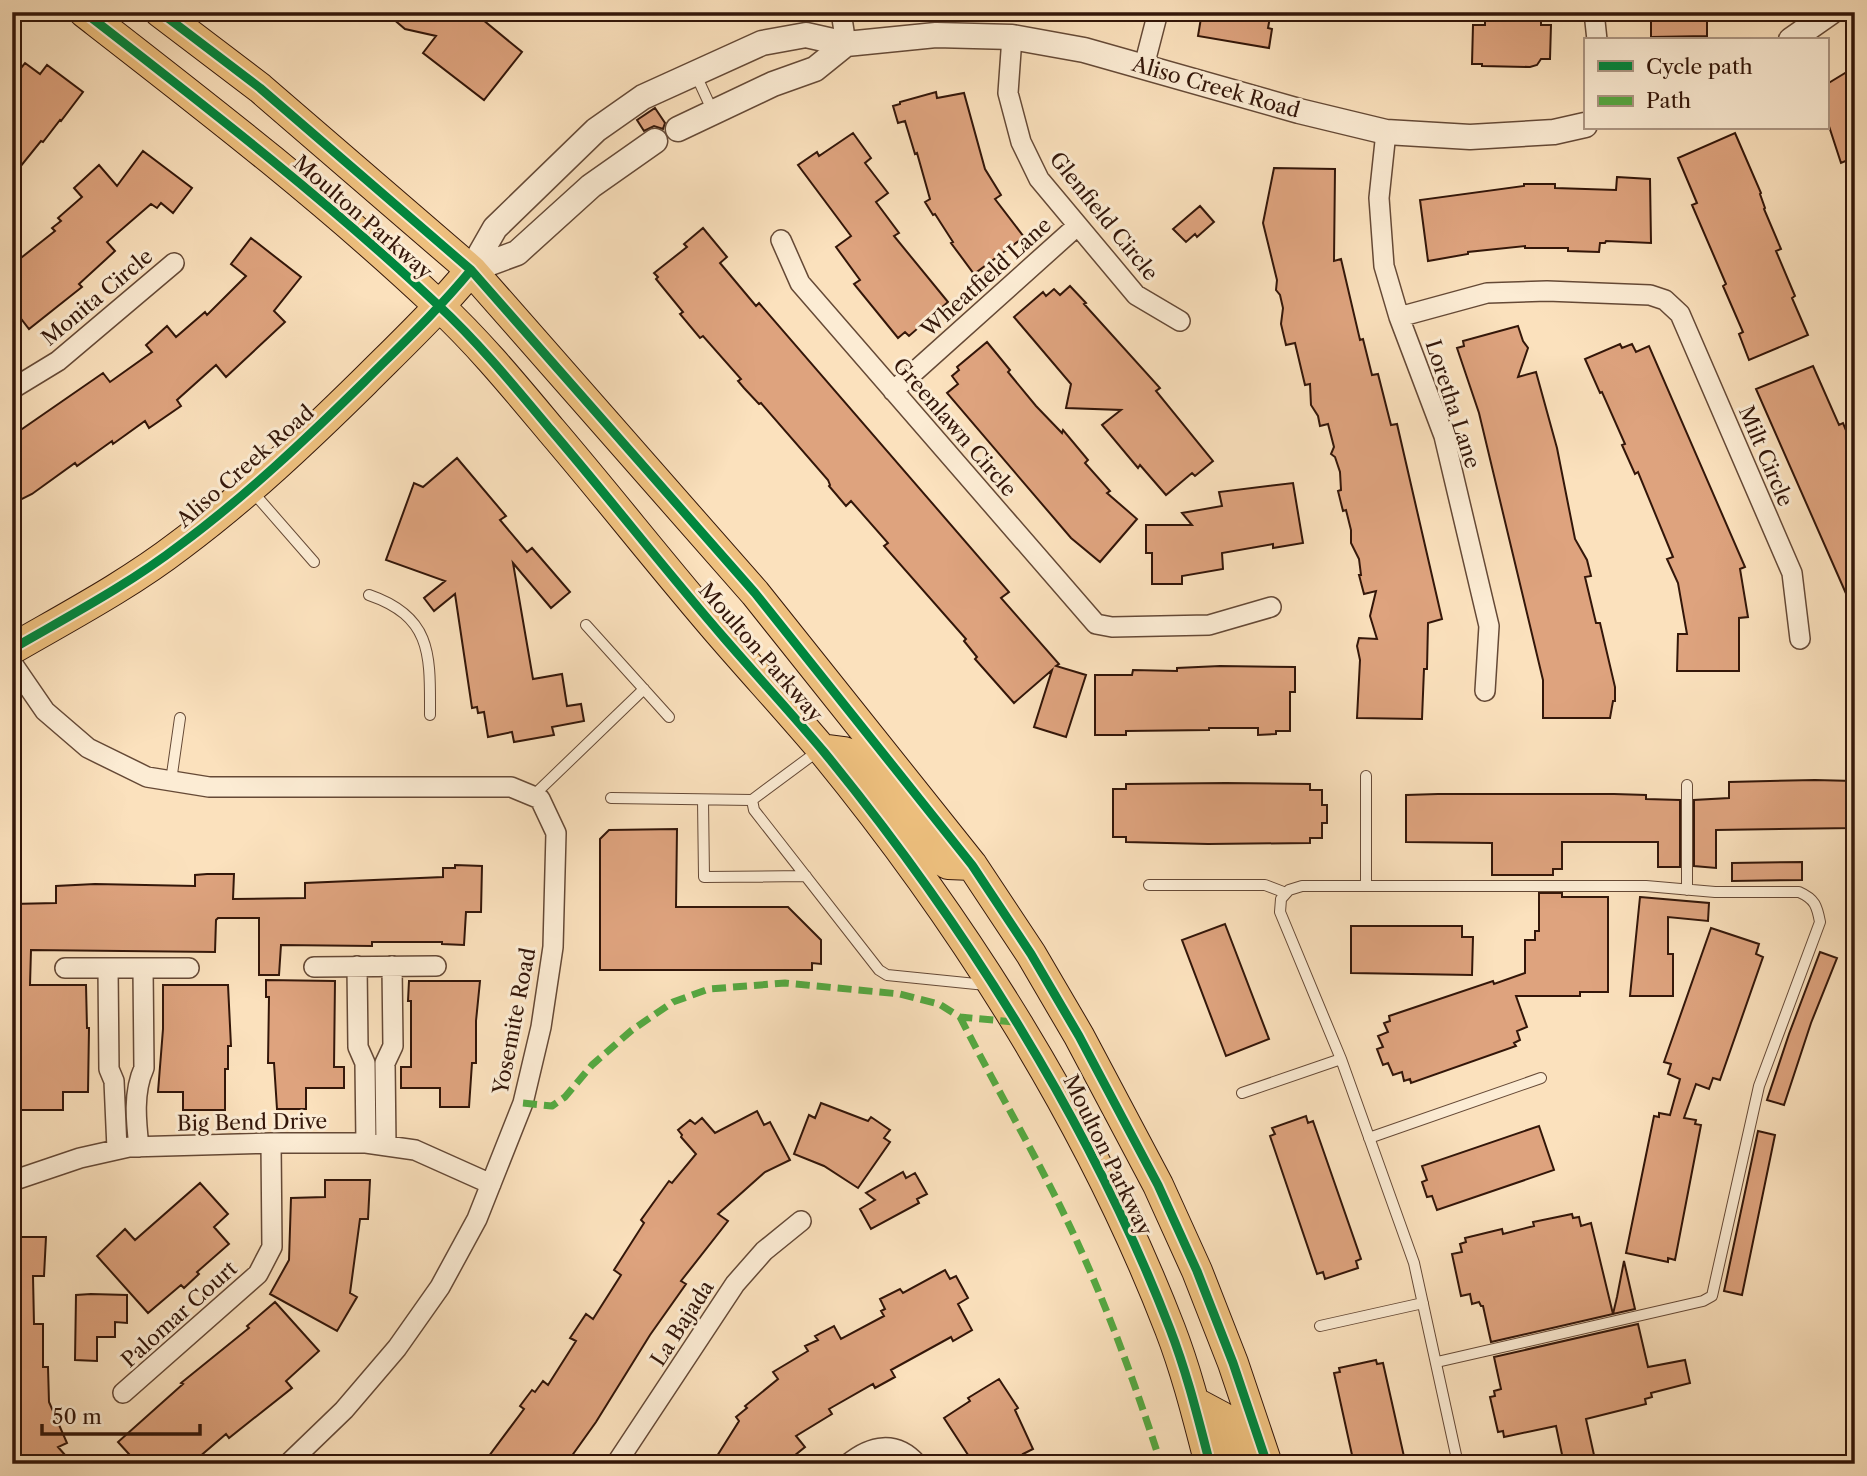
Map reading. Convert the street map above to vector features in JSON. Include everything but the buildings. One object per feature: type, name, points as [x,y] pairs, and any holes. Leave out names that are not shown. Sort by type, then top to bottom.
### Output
[{"type":"main road","name":"Moulton Parkway","points":[[84,12],[262,152],[440,307],[515,387],[722,636],[821,749],[884,829],[954,926],[1048,1073],[1136,1249],[1170,1330],[1194,1402],[1210,1464]]},
{"type":"main road","name":"Moulton Parkway","points":[[159,12],[260,89],[471,270],[755,593],[972,865],[1031,954],[1079,1036],[1158,1185],[1197,1271],[1233,1363],[1267,1464]]},
{"type":"main road","name":"Aliso Creek Road","points":[[12,649],[179,547],[250,489],[440,307],[471,270]]},
{"type":"main road","points":[[821,749],[844,752],[860,758],[939,858],[948,864],[972,865]]},
{"type":"main road","points":[[1194,1402],[1222,1417],[1240,1464]]},
{"type":"street","points":[[12,17],[16,12]]},
{"type":"street","points":[[678,129],[773,84],[816,69],[846,44],[841,12]]},
{"type":"street","points":[[1144,66],[1158,12]]},
{"type":"street","points":[[1594,12],[1597,38]]},
{"type":"street","points":[[1794,38],[1831,12]]},
{"type":"street","name":"Aliso Creek Road","points":[[471,270],[495,228],[596,130],[643,97],[762,43],[806,35],[846,44],[936,35],[1012,37],[1084,50],[1299,111],[1386,132],[1470,137],[1554,132],[1584,125]]},
{"type":"street","name":"Glenfield Circle","points":[[1012,37],[1008,93],[1021,142],[1039,180],[1136,295],[1180,321]]},
{"type":"street","name":"Loretha Lane","points":[[1386,132],[1379,198],[1384,266],[1399,317],[1444,436],[1489,626],[1485,691]]},
{"type":"street","name":"Aliso Creek Road","points":[[471,270],[517,253],[591,186],[656,141]]},
{"type":"street","name":"Wheatfield Lane","points":[[893,391],[1077,226]]},
{"type":"street","name":"Greenlawn Circle","points":[[781,240],[800,284],[1096,624],[1112,627],[1209,625],[1271,607]]},
{"type":"street","name":"Monita Circle","points":[[12,388],[58,361],[174,263]]},
{"type":"street","name":"Milt Circle","points":[[1399,317],[1487,293],[1547,291],[1650,295],[1665,300],[1680,314],[1791,573],[1800,639]]},
{"type":"street","points":[[12,663],[45,711],[88,748],[147,777],[209,787],[511,787],[533,796]]},
{"type":"street","name":"Yosemite Road","points":[[288,1464],[344,1410],[397,1348],[440,1287],[477,1219],[523,1103],[541,1027],[553,947],[556,833],[540,799],[533,796]]},
{"type":"street","points":[[358,966],[358,1047],[365,1063],[366,1143]]},
{"type":"street","points":[[386,1146],[385,1063],[393,1046],[392,966]]},
{"type":"street","points":[[314,967],[436,966]]},
{"type":"street","points":[[65,968],[189,968]]},
{"type":"street","points":[[108,968],[109,1069],[114,1081],[117,1149]]},
{"type":"street","points":[[139,1147],[136,1121],[138,1081],[144,1068],[143,968]]},
{"type":"street","points":[[365,1063],[385,1063]]},
{"type":"street","points":[[114,1081],[138,1081]]},
{"type":"street","name":"Big Bend Drive","points":[[12,1181],[80,1158],[117,1149],[271,1143],[366,1143],[415,1150],[491,1184]]},
{"type":"street","name":"Palomar Court","points":[[123,1393],[258,1274],[272,1247],[271,1143]]},
{"type":"street","name":"La Bajada","points":[[616,1464],[735,1284],[764,1251],[801,1221]]},
{"type":"street","points":[[848,1464],[872,1450],[890,1447],[905,1452],[917,1464]]},
{"type":"lane","points":[[694,72],[713,112]]},
{"type":"lane","points":[[250,489],[313,562]]},
{"type":"lane","points":[[369,595],[386,601],[401,611],[423,637],[430,669],[430,715]]},
{"type":"lane","points":[[586,625],[669,717]]},
{"type":"lane","points":[[533,796],[644,689]]},
{"type":"lane","points":[[171,781],[180,719]]},
{"type":"lane","points":[[611,798],[752,800],[821,749]]},
{"type":"lane","points":[[1366,776],[1366,886]]},
{"type":"lane","points":[[1687,785],[1687,890]]},
{"type":"lane","points":[[703,800],[704,877],[806,876]]},
{"type":"lane","points":[[752,800],[754,810],[879,970],[887,975],[991,985]]},
{"type":"lane","points":[[1149,885],[1265,885],[1286,893]]},
{"type":"lane","points":[[1437,1362],[1703,1301],[1712,1296],[1759,1086],[1820,922],[1817,906],[1810,897],[1799,892],[1715,892],[1646,886],[1302,886],[1289,890],[1281,899],[1280,912],[1340,1059],[1413,1263],[1458,1464]]},
{"type":"lane","points":[[1241,1093],[1340,1059]]},
{"type":"lane","points":[[1369,1138],[1541,1078]]},
{"type":"lane","points":[[1320,1326],[1423,1303]]},
{"type":"marked path","points":[[523,1103],[552,1106],[565,1097],[592,1065],[632,1030],[673,1002],[709,989],[785,983],[900,994],[939,1004],[960,1017],[1015,1022]]},
{"type":"marked path","points":[[960,1017],[1053,1192],[1099,1291],[1161,1464]]},
{"type":"cycle path","points":[[84,12],[309,191],[396,266],[453,320],[524,398],[876,817],[926,885],[1020,1027],[1102,1176],[1170,1329],[1210,1464]]},
{"type":"cycle path","points":[[160,12],[260,88],[471,270],[755,593],[972,865],[1031,954],[1079,1036],[1158,1185],[1197,1271],[1233,1363],[1267,1464]]},
{"type":"cycle path","points":[[12,649],[140,573],[228,507],[342,403],[471,270]]}]
